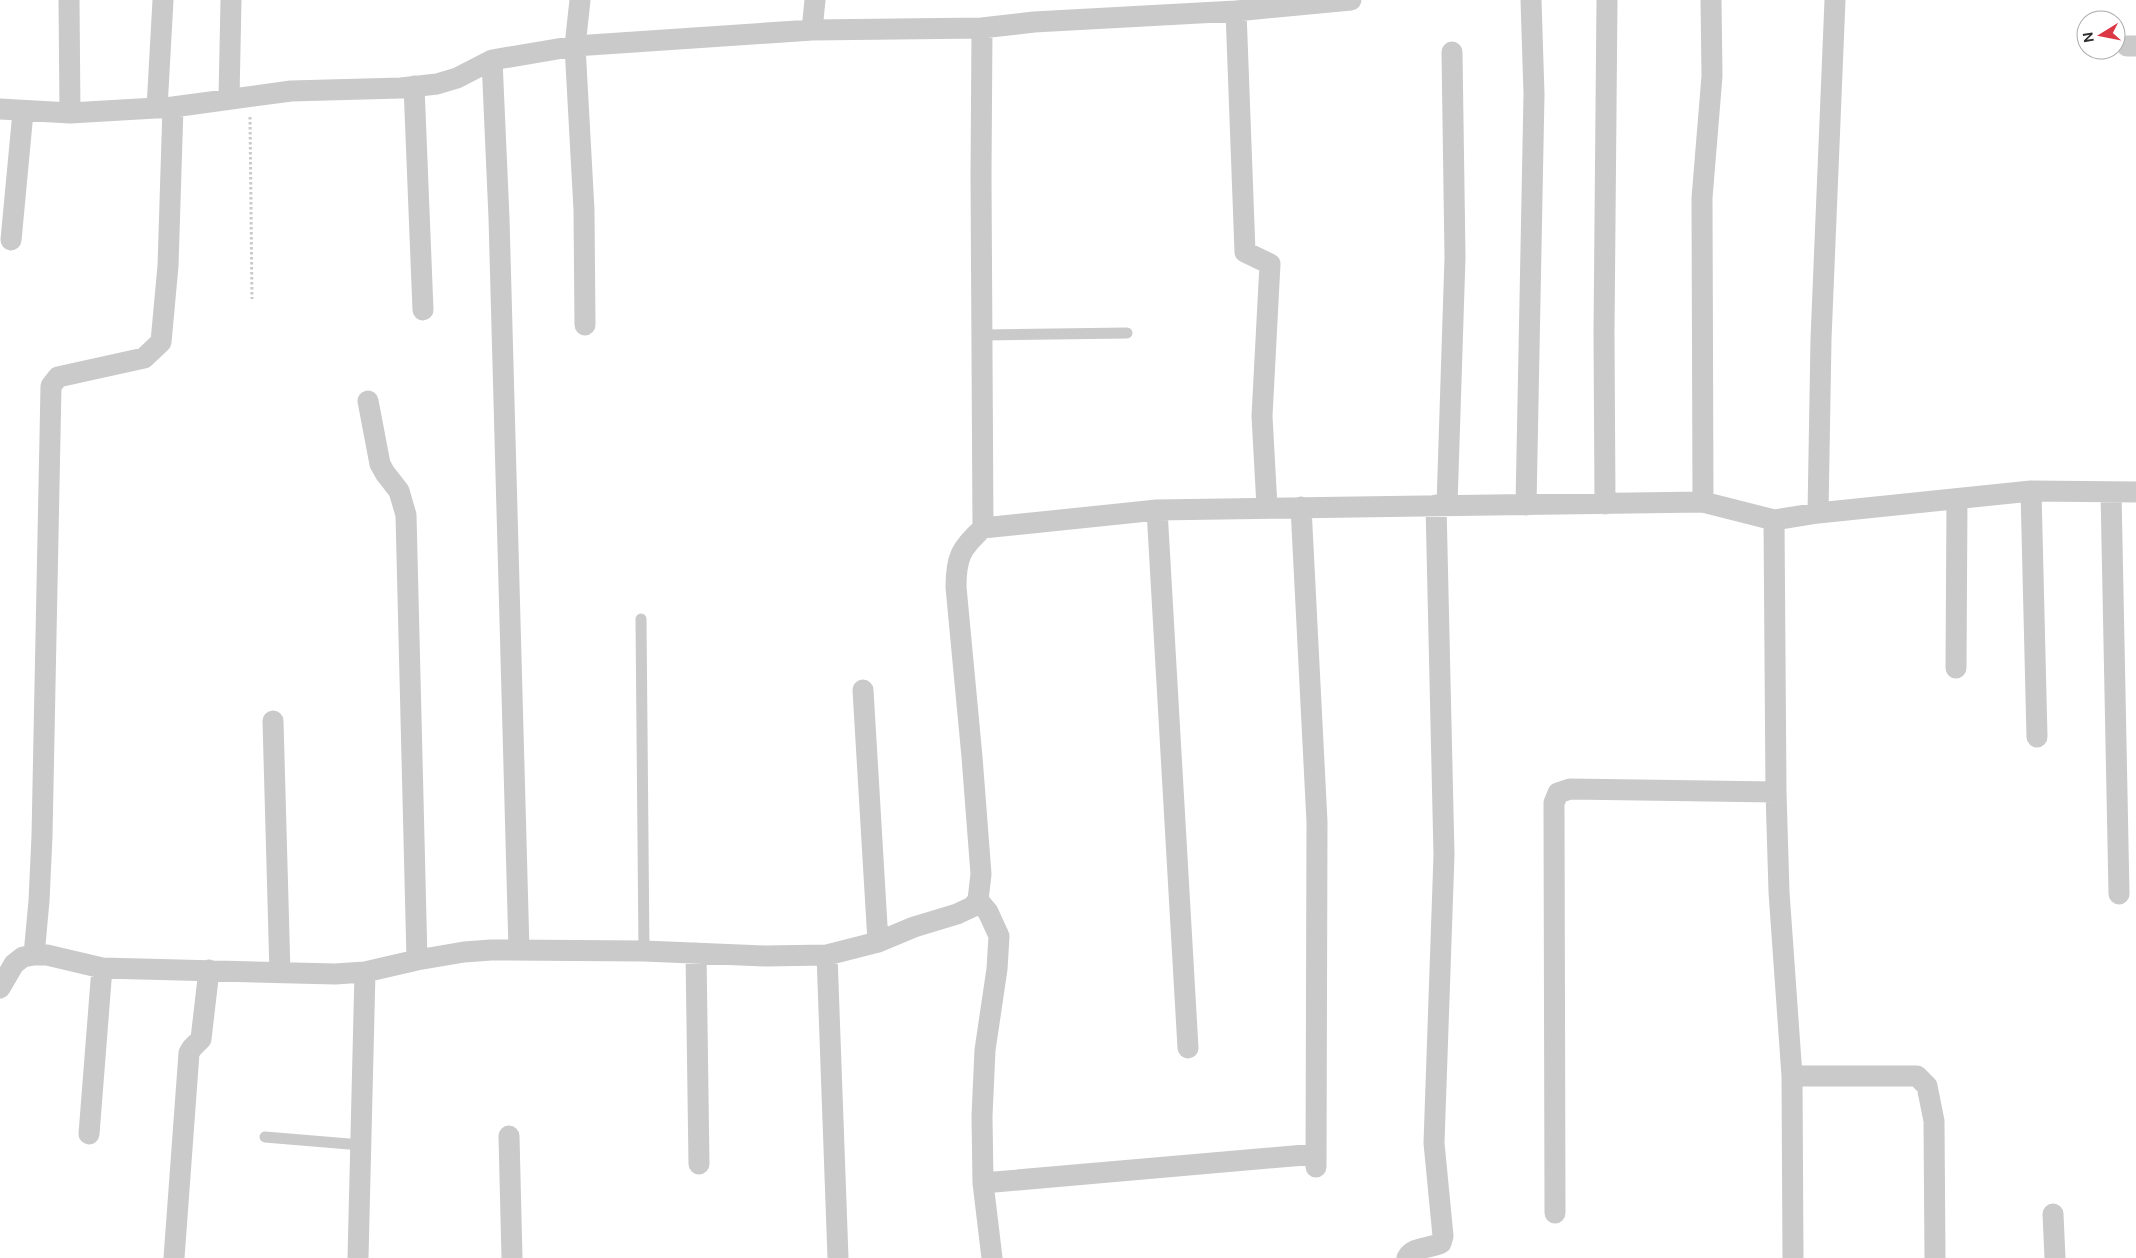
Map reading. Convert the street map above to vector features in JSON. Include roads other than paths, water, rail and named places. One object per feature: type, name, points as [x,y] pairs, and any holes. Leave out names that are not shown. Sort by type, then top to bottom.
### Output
[{"type":"street","points":[[69,0],[70,113]]},
{"type":"street","points":[[34,954],[42,836],[51,386],[58,377],[144,358],[161,342],[168,266],[163,0]]},
{"type":"street","points":[[231,0],[239,97]]},
{"type":"street","points":[[580,0],[575,46],[584,210],[585,325]]},
{"type":"street","points":[[812,30],[815,0]]},
{"type":"street","points":[[0,109],[23,112],[70,113],[165,108],[291,90],[437,84],[456,78],[492,60],[575,46],[812,30],[982,28],[1180,7],[1236,11],[1351,0]]},
{"type":"street","points":[[1526,504],[1534,94],[1531,0]]},
{"type":"street","points":[[1605,504],[1604,333],[1607,0]]},
{"type":"street","points":[[1703,502],[1702,198],[1712,76],[1711,0]]},
{"type":"street","points":[[1818,513],[1821,340],[1835,0]]},
{"type":"street","points":[[1236,11],[1245,252],[1270,264],[1262,416],[1267,507]]},
{"type":"street","points":[[982,28],[983,528]]},
{"type":"street","points":[[1407,1258],[1409,1254],[1417,1250],[1435,1247],[1441,1243],[1443,1236],[1434,1143],[1444,855],[1442,505],[1455,257],[1452,52]]},
{"type":"street","points":[[492,60],[499,218],[520,950]]},
{"type":"street","points":[[414,86],[423,310]]},
{"type":"street","points":[[11,240],[23,112]]},
{"type":"street","points":[[368,401],[380,464],[384,473],[399,491],[406,515],[416,960]]},
{"type":"street","points":[[0,988],[14,964],[23,957],[34,954],[47,955],[102,968],[335,974],[366,972],[416,960],[464,952],[520,950],[644,951],[766,956],[828,955],[878,942],[914,927],[965,911],[978,900],[981,874],[956,587],[956,568],[960,553],[983,528],[1157,510],[1703,502],[1774,520],[1818,513],[2031,491],[2136,492]]},
{"type":"street","points":[[2031,491],[2037,738]]},
{"type":"street","points":[[2111,492],[2119,894]]},
{"type":"street","points":[[1956,668],[1957,499]]},
{"type":"street","points":[[983,1183],[1316,1160],[1316,822],[1301,507]]},
{"type":"street","points":[[1157,510],[1188,1048]]},
{"type":"street","points":[[1774,520],[1776,792],[1779,892],[1792,1076],[1793,1258]]},
{"type":"street","points":[[863,690],[878,942]]},
{"type":"street","points":[[273,721],[280,972]]},
{"type":"street","points":[[1555,1213],[1554,803],[1558,793],[1570,789],[1776,792]]},
{"type":"street","points":[[978,900],[988,912],[999,936],[997,969],[986,1050],[982,1116],[983,1183],[992,1258]]},
{"type":"street","points":[[696,953],[699,1164]]},
{"type":"street","points":[[828,955],[838,1258]]},
{"type":"street","points":[[89,1134],[102,968]]},
{"type":"street","points":[[174,1258],[189,1053],[201,1039],[210,970]]},
{"type":"street","points":[[358,1258],[366,972]]},
{"type":"street","points":[[1792,1076],[1917,1076],[1927,1086],[1934,1121],[1935,1258]]},
{"type":"street","points":[[509,1136],[512,1258]]},
{"type":"street","points":[[2053,1214],[2055,1258]]},
{"type":"lane","points":[[983,335],[1127,333]]},
{"type":"lane","points":[[641,619],[644,951]]},
{"type":"lane","points":[[265,1137],[361,1145]]}]
